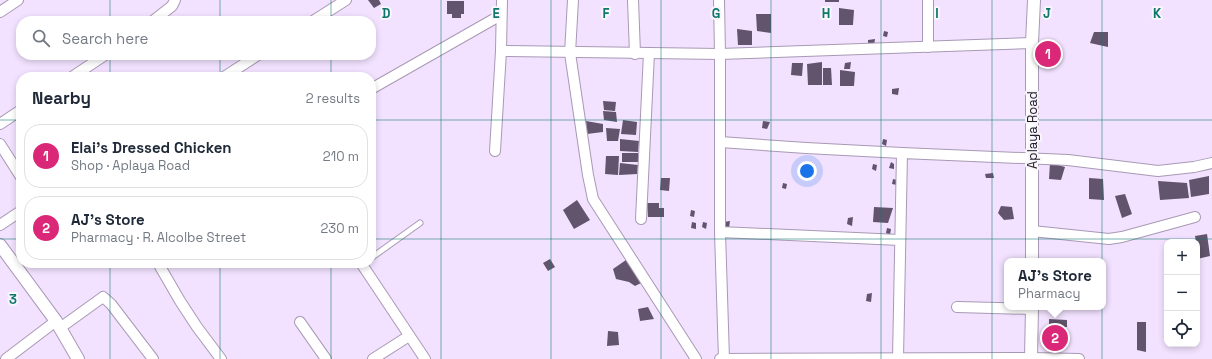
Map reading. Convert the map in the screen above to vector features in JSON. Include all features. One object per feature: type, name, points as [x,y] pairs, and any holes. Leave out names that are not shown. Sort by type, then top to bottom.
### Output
[{"type":"street","points":[[0,12],[18,0]]},
{"type":"street","points":[[159,16],[172,6],[175,0]]},
{"type":"street","points":[[321,16],[346,0]]},
{"type":"street","points":[[495,151],[501,51],[502,0]]},
{"type":"street","points":[[572,0],[570,53],[588,175],[593,198],[696,359]]},
{"type":"street","points":[[633,0],[635,54]]},
{"type":"street","points":[[719,0],[720,232],[724,359]]},
{"type":"street","points":[[928,0],[928,47]]},
{"type":"street","name":"Aplaya Road","points":[[1032,258],[1032,43],[1034,0]]},
{"type":"street","points":[[376,86],[501,15]]},
{"type":"street","points":[[501,51],[720,54],[1032,43]]},
{"type":"street","points":[[641,219],[649,53]]},
{"type":"street","points":[[80,72],[98,60]]},
{"type":"street","points":[[240,72],[253,60]]},
{"type":"street","points":[[0,124],[16,113]]},
{"type":"street","points":[[720,142],[902,153],[1068,160],[1158,171],[1194,167],[1212,163]]},
{"type":"street","points":[[0,144],[16,169]]},
{"type":"street","points":[[898,358],[902,153]]},
{"type":"street","points":[[0,225],[16,214]]},
{"type":"street","points":[[1032,231],[1109,239],[1122,237],[1195,217]]},
{"type":"street","points":[[720,232],[900,240]]},
{"type":"street","points":[[0,245],[16,267]]},
{"type":"street","points":[[17,268],[58,325],[78,359]]},
{"type":"street","points":[[161,268],[197,327],[221,359]]},
{"type":"street","points":[[365,268],[425,359]]},
{"type":"street","points":[[6,359],[103,297],[111,304],[153,359]]},
{"type":"street","points":[[957,307],[1004,308]]},
{"type":"street","points":[[1032,310],[1032,358]]},
{"type":"street","points":[[300,322],[326,359]]},
{"type":"street","points":[[373,359],[409,336]]},
{"type":"street","points":[[720,359],[1078,359]]},
{"type":"lane","points":[[376,254],[420,223]]},
{"type":"building","points":[[368,0],[379,0],[381,4],[374,8]]},
{"type":"building","points":[[825,0],[839,0],[839,2],[825,2]]},
{"type":"building","points":[[447,1],[464,1],[464,14],[461,14],[461,18],[452,18],[452,14],[447,14]]},
{"type":"building","points":[[839,8],[854,10],[853,25],[839,25]]},
{"type":"building","points":[[756,14],[771,14],[771,33],[757,31]]},
{"type":"building","points":[[737,29],[752,31],[752,45],[738,45]]},
{"type":"building","points":[[884,31],[888,32],[887,37],[883,36]]},
{"type":"building","points":[[1094,32],[1108,32],[1108,47],[1090,43]]},
{"type":"building","points":[[875,39],[874,46],[868,46],[868,40]]},
{"type":"building","points":[[822,62],[822,85],[808,85],[807,64]]},
{"type":"building","points":[[851,62],[850,69],[844,69],[845,63]]},
{"type":"building","points":[[792,63],[803,63],[802,76],[791,75]]},
{"type":"building","points":[[823,68],[831,68],[832,85],[823,85]]},
{"type":"building","points":[[840,70],[855,72],[854,86],[840,86]]},
{"type":"building","points":[[899,88],[898,95],[892,94],[892,89]]},
{"type":"building","points":[[603,101],[616,102],[615,111],[604,110]]},
{"type":"building","points":[[603,111],[616,112],[617,122],[604,120]]},
{"type":"building","points":[[623,120],[637,122],[636,135],[621,134]]},
{"type":"building","points":[[586,121],[603,124],[603,132],[587,134]]},
{"type":"building","points":[[763,121],[770,122],[767,129],[762,128]]},
{"type":"building","points":[[606,128],[620,129],[618,141],[607,141]]},
{"type":"building","points":[[620,139],[639,141],[638,152],[620,151]]},
{"type":"building","points":[[883,139],[887,140],[886,146],[882,144]]},
{"type":"building","points":[[622,153],[638,153],[638,162],[622,162]]},
{"type":"building","points":[[606,156],[619,156],[618,175],[605,174]]},
{"type":"building","points":[[891,162],[894,164],[894,169],[889,168]]},
{"type":"building","points":[[620,163],[638,165],[637,174],[619,175]]},
{"type":"building","points":[[1050,163],[1065,167],[1061,180],[1049,179]]},
{"type":"building","points":[[873,164],[877,165],[876,171],[872,169]]},
{"type":"building","points":[[993,173],[994,178],[986,178],[985,174]]},
{"type":"building","points":[[1209,176],[1209,194],[1191,197],[1189,180]]},
{"type":"building","points":[[661,178],[670,178],[669,191],[660,190]]},
{"type":"building","points":[[1089,178],[1103,179],[1104,200],[1089,199]]},
{"type":"building","points":[[893,179],[897,180],[897,185],[892,184]]},
{"type":"building","points":[[1158,181],[1187,183],[1189,198],[1160,200]]},
{"type":"building","points":[[783,183],[787,184],[786,189],[782,188]]},
{"type":"building","points":[[1125,194],[1132,214],[1122,218],[1115,196]]},
{"type":"building","points":[[577,200],[590,220],[574,229],[563,210]]},
{"type":"building","points":[[647,203],[659,203],[659,208],[664,208],[664,217],[648,217]]},
{"type":"building","points":[[1001,206],[1012,207],[1014,219],[1004,220],[998,213]]},
{"type":"building","points":[[874,207],[893,208],[888,223],[873,222]]},
{"type":"building","points":[[691,210],[695,211],[694,217],[690,216]]},
{"type":"building","points":[[853,217],[852,226],[847,224],[848,218]]},
{"type":"building","points":[[730,221],[729,228],[723,227],[724,222]]},
{"type":"building","points":[[692,222],[696,223],[696,229],[691,228]]},
{"type":"building","points":[[703,222],[707,223],[706,229],[702,227]]},
{"type":"building","points":[[887,228],[891,229],[890,235],[886,233]]},
{"type":"building","points":[[1207,234],[1210,256],[1200,258],[1200,239],[1196,239],[1195,236]]},
{"type":"building","points":[[550,259],[555,267],[548,271],[543,263]]},
{"type":"building","points":[[626,260],[641,283],[635,286],[629,282],[616,279],[613,269]]},
{"type":"building","points":[[872,293],[871,302],[866,301],[867,294]]},
{"type":"building","points":[[648,307],[654,319],[640,321],[638,309]]},
{"type":"building","points":[[1049,319],[1067,320],[1067,327],[1049,328]]},
{"type":"building","points":[[1137,322],[1146,322],[1146,352],[1137,350]]},
{"type":"building","points":[[608,331],[618,332],[619,345],[607,346]]},
{"type":"place","name":"Elai's Dressed Chicken","points":[[1048,54]]},
{"type":"place","name":"AJ's Store","points":[[1055,338]]}]
